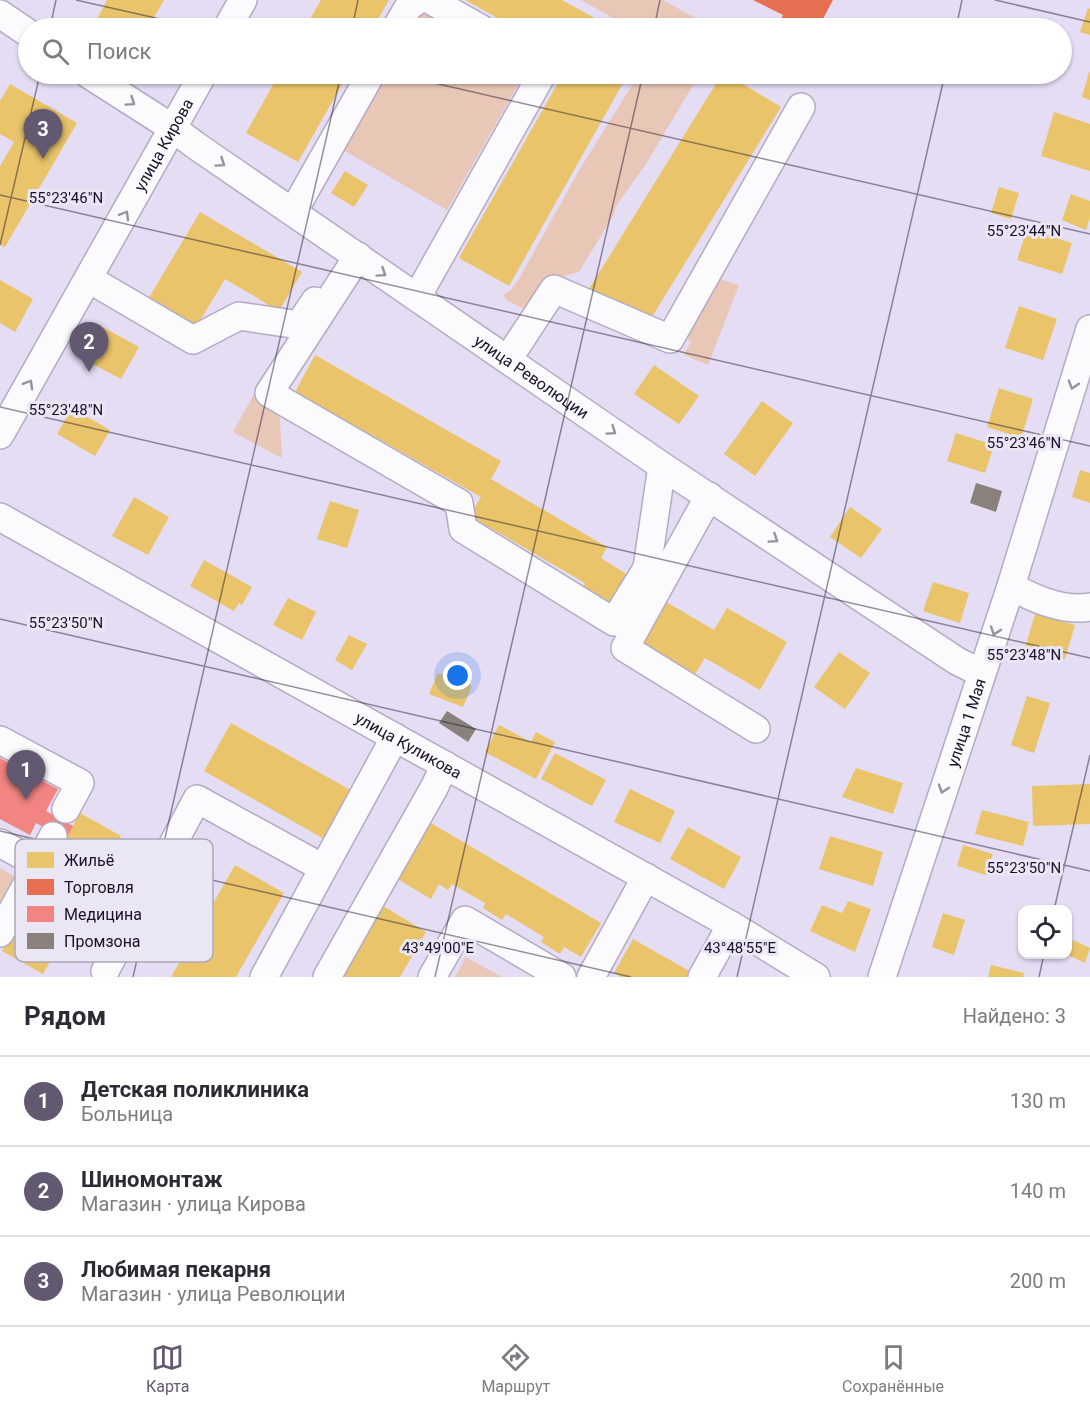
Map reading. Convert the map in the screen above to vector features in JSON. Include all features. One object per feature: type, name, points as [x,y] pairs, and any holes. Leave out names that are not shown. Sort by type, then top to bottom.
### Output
[{"type":"street","points":[[233,18],[243,0]]},
{"type":"street","points":[[402,18],[409,6],[418,0]]},
{"type":"street","points":[[430,0],[462,18]]},
{"type":"street","points":[[0,14],[18,26]]},
{"type":"street","name":"улица Революции","points":[[104,84],[174,129],[662,466],[957,661],[981,673]]},
{"type":"street","name":"улица Кирова","points":[[0,435],[198,84]]},
{"type":"street","points":[[293,212],[365,84]]},
{"type":"street","points":[[417,297],[537,84]]},
{"type":"street","points":[[508,359],[554,289],[670,339],[801,107]]},
{"type":"street","points":[[89,279],[193,340],[239,316],[299,325],[353,253]]},
{"type":"street","points":[[353,253],[269,393],[459,503],[463,529],[614,622],[647,568],[662,466]]},
{"type":"street","name":"улица 1 Мая","points":[[882,977],[1011,586],[1090,329]]},
{"type":"street","points":[[709,496],[625,648],[756,729]]},
{"type":"street","name":"улица Куликова","points":[[0,517],[646,877],[816,977]]},
{"type":"street","points":[[1011,586],[1034,599],[1078,609],[1090,607]]},
{"type":"street","points":[[264,977],[395,737]]},
{"type":"street","points":[[0,740],[80,783],[66,809]]},
{"type":"street","points":[[327,977],[445,765]]},
{"type":"street","points":[[176,839],[197,799],[323,868]]},
{"type":"street","points":[[0,843],[15,851]]},
{"type":"street","points":[[591,977],[646,877]]},
{"type":"street","points":[[0,933],[15,906]]},
{"type":"street","points":[[432,977],[465,920],[562,977]]},
{"type":"street","points":[[702,977],[731,925]]},
{"type":"street","points":[[105,971],[110,962]]},
{"type":"shaded area","points":[[581,0],[663,0],[696,18],[613,18]]},
{"type":"shaded area","points":[[420,10],[434,18],[416,18]]},
{"type":"shaded area","points":[[379,84],[518,84],[447,210],[343,150]]},
{"type":"shaded area","points":[[633,84],[693,84],[646,164],[616,206],[613,216],[579,272],[555,279],[547,290],[522,308],[508,301],[503,295],[510,291],[519,279],[581,167]]},
{"type":"shaded area","points":[[709,276],[739,285],[708,365],[684,355],[691,341],[677,335]]},
{"type":"shaded area","points":[[254,394],[279,406],[282,458],[233,432]]},
{"type":"shaded area","points":[[0,868],[14,876],[0,903]]},
{"type":"shaded area","points":[[466,957],[502,977],[455,977]]},
{"type":"building: Жильё","points":[[107,0],[164,0],[154,18],[98,18]]},
{"type":"building: Жильё","points":[[321,0],[389,0],[379,18],[311,18]]},
{"type":"building: Жильё","points":[[465,0],[562,0],[595,18],[498,18]]},
{"type":"building: Жильё","points":[[1088,8],[1090,9],[1090,35],[1080,32]]},
{"type":"building: Жильё","points":[[1090,72],[1090,100],[1082,97]]},
{"type":"building: Жильё","points":[[10,84],[77,123],[5,247],[0,245],[0,166],[14,142],[0,134],[0,101]]},
{"type":"building: Жильё","points":[[273,84],[342,84],[298,162],[246,133]]},
{"type":"building: Жильё","points":[[557,84],[622,84],[509,286],[459,258]]},
{"type":"building: Жильё","points":[[716,84],[743,84],[781,107],[647,325],[589,289]]},
{"type":"building: Жильё","points":[[1054,112],[1090,124],[1090,171],[1041,156]]},
{"type":"building: Жильё","points":[[345,171],[368,185],[354,207],[331,193]]},
{"type":"building: Жильё","points":[[999,187],[1019,193],[1011,219],[991,213]]},
{"type":"building: Жильё","points":[[1071,194],[1090,201],[1090,217],[1086,230],[1062,220]]},
{"type":"building: Жильё","points":[[200,212],[302,272],[279,311],[225,279],[192,334],[144,306]]},
{"type":"building: Жильё","points":[[1027,229],[1072,243],[1062,274],[1017,260]]},
{"type":"building: Жильё","points":[[0,280],[33,299],[15,332],[0,323]]},
{"type":"building: Жильё","points":[[1019,306],[1057,319],[1043,360],[1005,348]]},
{"type":"building: Жильё","points":[[99,325],[139,347],[121,379],[81,358]]},
{"type":"building: Жильё","points":[[315,355],[501,461],[491,479],[607,547],[601,558],[634,579],[614,612],[580,591],[585,583],[470,516],[481,497],[295,392]]},
{"type":"building: Жильё","points":[[654,365],[699,396],[679,424],[634,394]]},
{"type":"building: Жильё","points":[[999,388],[1033,399],[1021,438],[987,427]]},
{"type":"building: Жильё","points":[[762,401],[793,423],[755,476],[724,454]]},
{"type":"building: Жильё","points":[[72,408],[110,430],[95,456],[57,434]]},
{"type":"building: Жильё","points":[[956,433],[994,445],[985,473],[947,461]]},
{"type":"building: Жильё","points":[[1080,470],[1090,473],[1090,503],[1072,497]]},
{"type":"building: Жильё","points":[[134,497],[169,517],[148,555],[112,536]]},
{"type":"building: Жильё","points":[[330,501],[359,510],[347,548],[317,539]]},
{"type":"building: Жильё","points":[[850,507],[882,529],[861,558],[830,537]]},
{"type":"building: Жильё","points":[[204,560],[252,587],[242,605],[239,603],[234,611],[190,586]]},
{"type":"building: Жильё","points":[[933,582],[969,593],[960,623],[923,611]]},
{"type":"building: Жильё","points":[[288,598],[316,612],[302,640],[273,625]]},
{"type":"building: Жильё","points":[[663,600],[714,630],[727,608],[787,642],[760,690],[705,658],[694,676],[638,644]]},
{"type":"building: Жильё","points":[[1035,614],[1075,625],[1065,659],[1025,648]]},
{"type":"building: Жильё","points":[[349,635],[367,644],[352,670],[335,660]]},
{"type":"building: Жильё","points":[[839,652],[870,673],[845,709],[814,687]]},
{"type":"building: Жильё","points":[[438,673],[472,686],[463,707],[429,694]]},
{"type":"building: Жильё","points":[[1027,696],[1050,703],[1034,753],[1011,745]]},
{"type":"building: Жильё","points":[[231,723],[354,792],[326,840],[204,771]]},
{"type":"building: Жильё","points":[[499,725],[531,742],[536,732],[555,742],[536,779],[485,752]]},
{"type":"building: Жильё","points":[[555,753],[606,780],[592,806],[541,779]]},
{"type":"building: Жильё","points":[[856,768],[903,783],[893,814],[842,797]]},
{"type":"building: Жильё","points":[[1090,784],[1090,824],[1033,826],[1032,786]]},
{"type":"building: Жильё","points":[[630,789],[675,811],[660,843],[614,822]]},
{"type":"building: Жильё","points":[[982,810],[1029,822],[1023,846],[975,834]]},
{"type":"building: Жильё","points":[[80,813],[121,836],[119,839],[65,839]]},
{"type":"building: Жильё","points":[[429,822],[601,923],[581,957],[564,947],[560,954],[541,942],[544,937],[506,914],[502,920],[483,908],[485,903],[452,884],[448,890],[439,884],[431,899],[396,878]]},
{"type":"building: Жильё","points":[[688,827],[741,857],[724,889],[670,859]]},
{"type":"building: Жильё","points":[[830,836],[883,852],[873,886],[819,869]]},
{"type":"building: Жильё","points":[[963,845],[993,854],[986,875],[957,866]]},
{"type":"building: Жильё","points":[[235,865],[284,893],[236,977],[171,977],[180,962],[213,962],[213,904]]},
{"type":"building: Жильё","points":[[848,901],[871,909],[855,952],[810,931],[822,905],[842,913]]},
{"type":"building: Жильё","points":[[380,904],[426,932],[400,977],[339,977]]},
{"type":"building: Жильё","points":[[943,913],[965,920],[954,955],[932,947]]},
{"type":"building: Жильё","points":[[15,928],[15,958],[2,951]]},
{"type":"building: Жильё","points":[[633,939],[691,972],[688,977],[622,977],[614,973]]},
{"type":"building: Жильё","points":[[1073,940],[1090,948],[1085,963],[1072,957]]},
{"type":"building: Жильё","points":[[22,962],[50,962],[43,974]]},
{"type":"building: Жильё","points":[[991,965],[1024,973],[1023,977],[988,977]]},
{"type":"building: Торговля","points":[[753,0],[833,0],[823,18],[782,18],[783,15]]},
{"type":"building: Медицина","points":[[0,758],[58,789],[46,811],[73,826],[66,839],[36,823],[30,835],[0,819]]},
{"type":"building: Промзона","points":[[976,483],[1002,491],[996,512],[970,503]]},
{"type":"building: Промзона","points":[[447,711],[476,729],[468,742],[439,723]]},
{"type":"place","name":"Любимая пекарня","points":[[43,159]]},
{"type":"place","name":"Шиномонтаж","points":[[89,372]]},
{"type":"place","name":"Детская поликлиника","points":[[26,800]]}]
